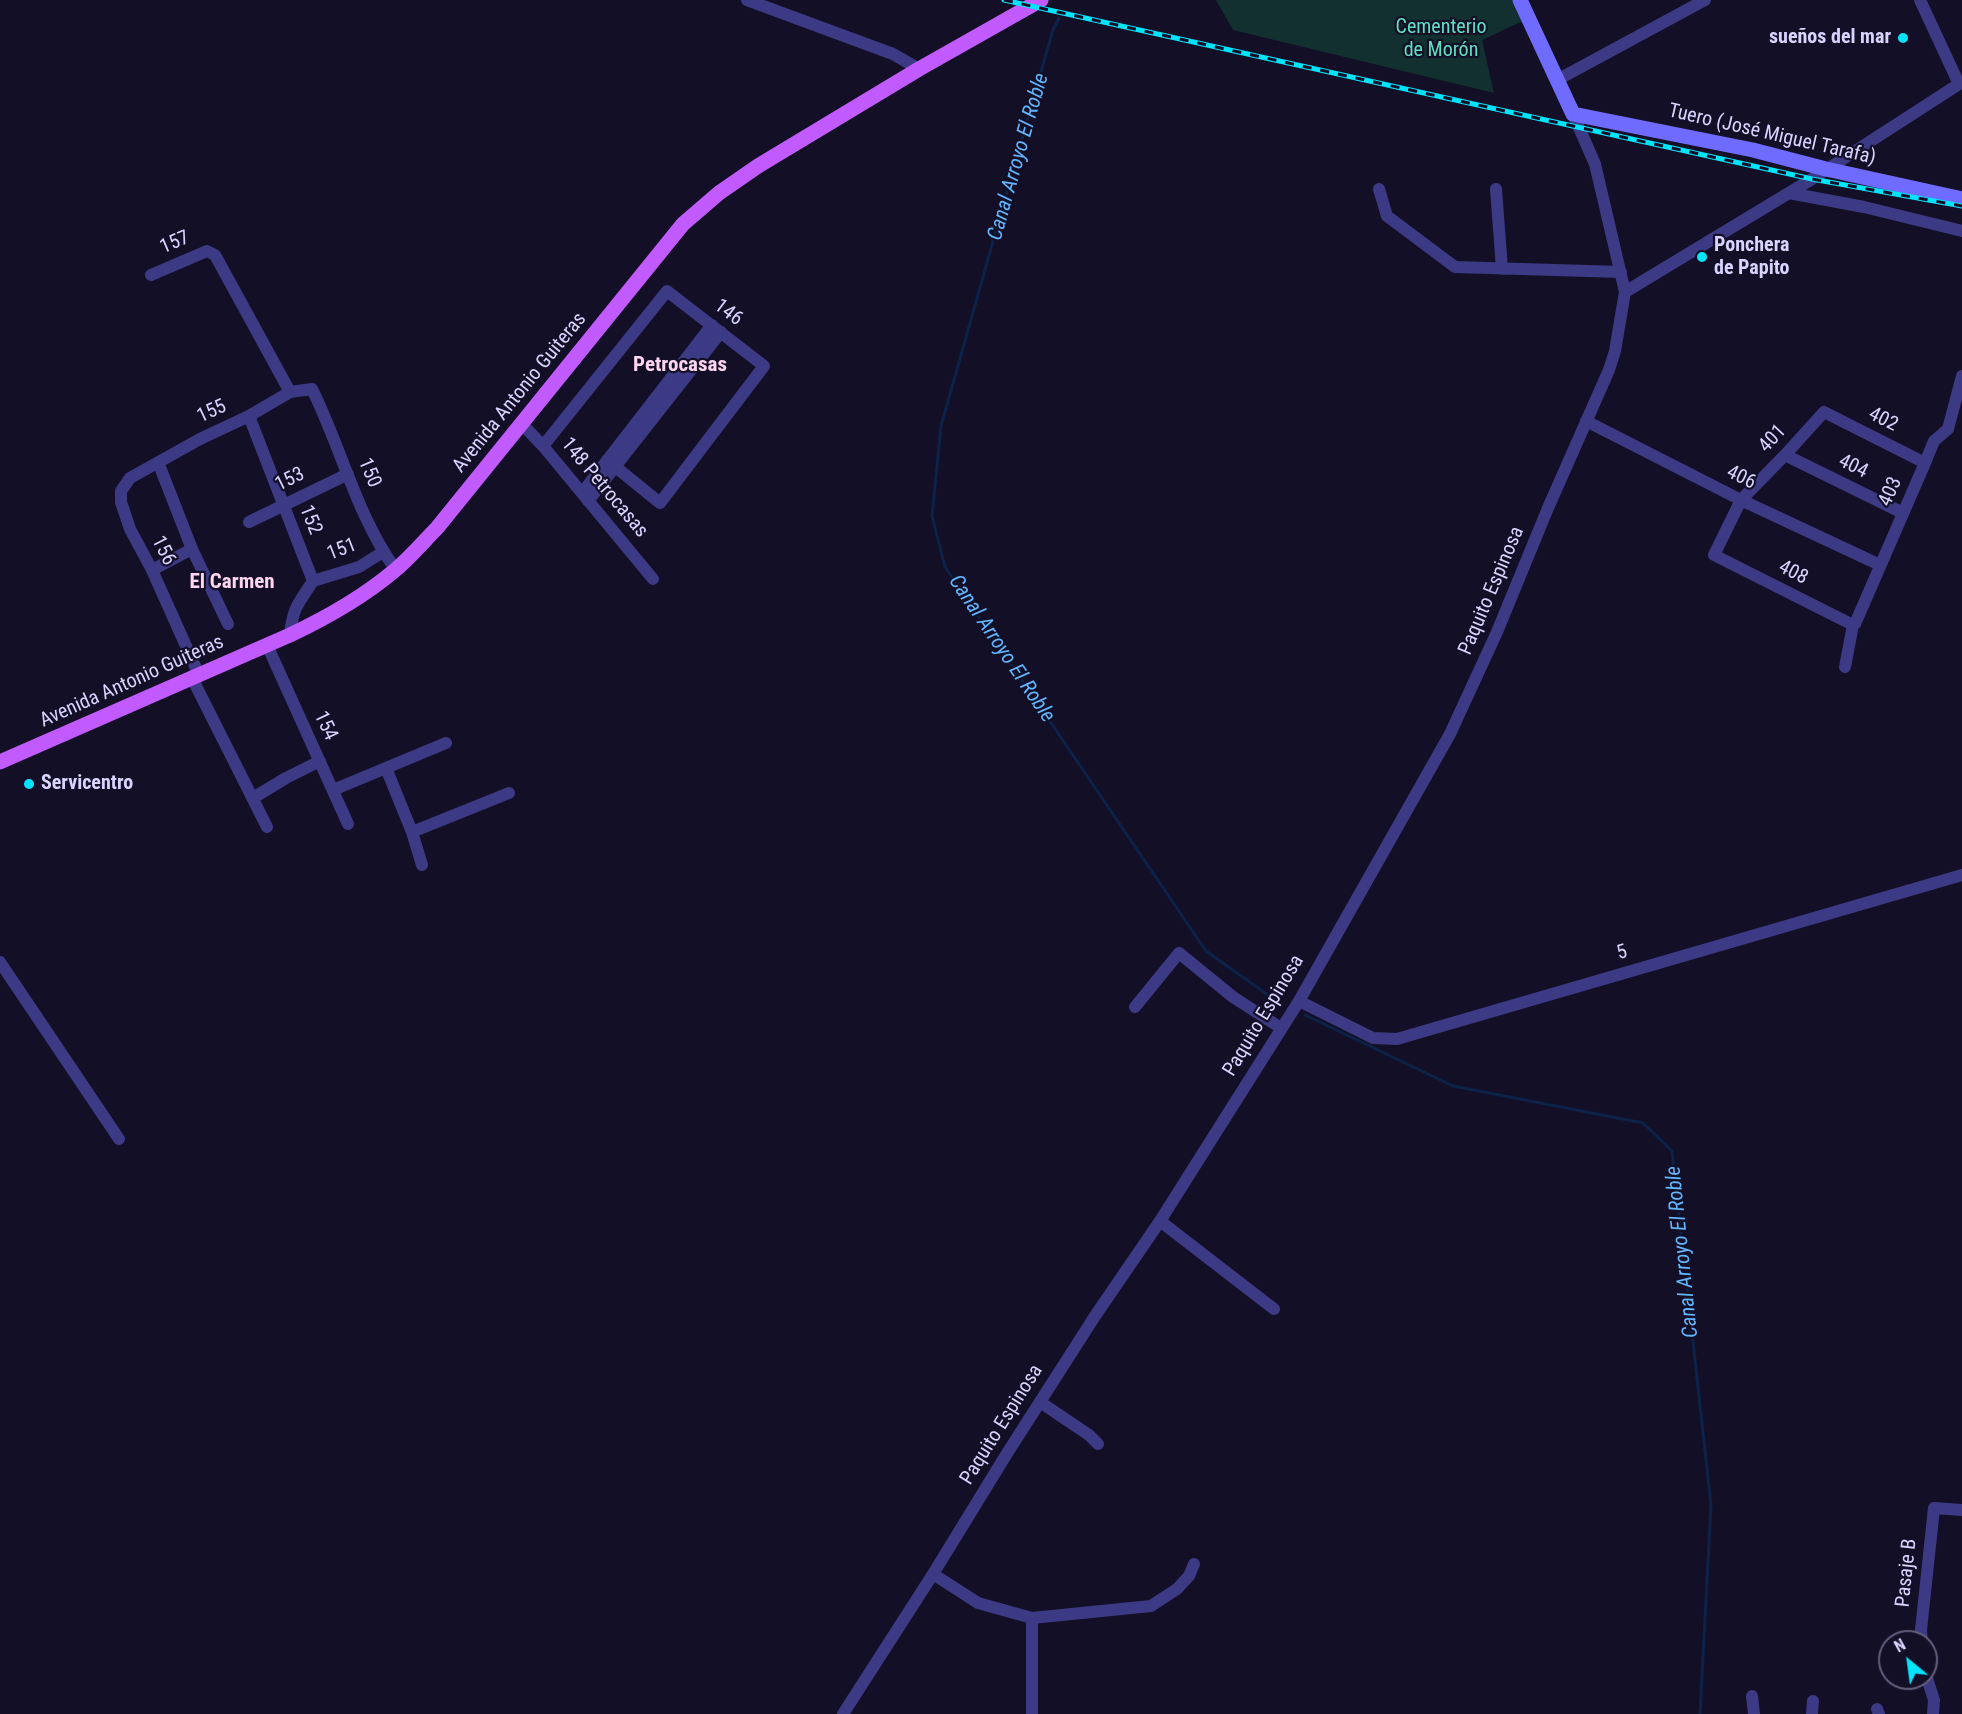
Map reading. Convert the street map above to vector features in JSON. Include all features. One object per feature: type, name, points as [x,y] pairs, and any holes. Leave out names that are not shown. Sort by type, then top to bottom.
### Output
[{"type":"main road","name":"Avenida Antonio Guiteras","points":[[0,762],[317,622],[396,570],[437,528],[683,224],[718,193],[758,166],[1039,0]]},
{"type":"main road","points":[[1520,0],[1573,114]]},
{"type":"main road","name":"Tuero (José Miguel Tarafa)","points":[[1573,114],[1754,150],[1826,169],[1962,199]]},
{"type":"street","points":[[747,0],[893,54],[919,69]]},
{"type":"street","points":[[1557,80],[1705,0]]},
{"type":"street","points":[[1573,114],[1595,164],[1625,292],[1789,193],[1960,83],[1920,0]]},
{"type":"street","points":[[1379,189],[1387,216],[1455,267],[1621,272]]},
{"type":"street","points":[[1496,189],[1502,269]]},
{"type":"street","points":[[1789,193],[1864,207],[1962,231]]},
{"type":"street","name":"157","points":[[150,275],[207,251],[215,255],[290,392]]},
{"type":"street","name":"146","points":[[543,446],[667,291],[764,366],[660,503],[611,463]]},
{"type":"street","name":"Paquito Espinosa","points":[[843,1714],[1040,1402],[1160,1221],[1299,1001],[1450,734],[1497,632],[1586,421],[1598,398],[1615,351],[1625,292]]},
{"type":"street","points":[[585,497],[716,329]]},
{"type":"street","name":"403","points":[[1845,667],[1854,625],[1934,441],[1948,429],[1962,376]]},
{"type":"street","name":"155","points":[[130,478],[290,392],[312,389]]},
{"type":"street","name":"150","points":[[312,389],[324,412],[382,552],[396,570]]},
{"type":"street","name":"402","points":[[1824,412],[1925,463]]},
{"type":"street","name":"401","points":[[1714,555],[1741,500],[1824,412]]},
{"type":"street","name":"152","points":[[249,416],[313,581]]},
{"type":"street","name":"406","points":[[1586,421],[1741,500],[1880,565]]},
{"type":"street","name":"148 Petrocasas","points":[[522,424],[543,446],[653,579]]},
{"type":"street","name":"404","points":[[1785,455],[1903,513]]},
{"type":"street","points":[[158,462],[192,549],[228,624]]},
{"type":"street","name":"153","points":[[249,522],[348,474]]},
{"type":"street","name":"156","points":[[130,478],[121,491],[121,502],[130,529],[152,570],[195,677],[267,827]]},
{"type":"street","points":[[152,570],[192,549]]},
{"type":"street","name":"151","points":[[313,581],[359,567],[382,552]]},
{"type":"street","name":"408","points":[[1714,555],[1854,625]]},
{"type":"street","points":[[290,635],[297,603],[313,581]]},
{"type":"street","name":"154","points":[[267,645],[348,824]]},
{"type":"street","points":[[333,790],[446,743]]},
{"type":"street","points":[[253,798],[320,761]]},
{"type":"street","points":[[386,768],[412,832],[422,865]]},
{"type":"street","points":[[412,832],[508,793]]},
{"type":"street","name":"5","points":[[1299,1001],[1373,1038],[1397,1040],[1962,875]]},
{"type":"street","points":[[1135,1007],[1179,953],[1233,997],[1281,1028]]},
{"type":"street","points":[[0,962],[119,1139]]},
{"type":"street","points":[[1160,1221],[1274,1309]]},
{"type":"street","points":[[1040,1402],[1089,1435],[1098,1444]]},
{"type":"street","name":"Pasaje B","points":[[1921,1630],[1934,1508],[1962,1510]]},
{"type":"street","points":[[933,1574],[978,1603],[1032,1618],[1151,1606],[1177,1589],[1189,1575],[1194,1564]]},
{"type":"street","points":[[1032,1618],[1032,1714]]},
{"type":"street","points":[[1931,1690],[1934,1700],[1933,1714]]},
{"type":"street","points":[[1752,1696],[1754,1714]]},
{"type":"street","points":[[1812,1714],[1813,1701]]},
{"type":"green space","name":"Cementerio de Morón","points":[[1216,0],[1516,0],[1525,20],[1482,40],[1494,93],[1233,30]]},
{"type":"waterway","name":"Canal Arroyo El Roble","points":[[1059,18],[1053,30],[941,426],[932,516],[945,567],[1206,951],[1275,1000]]},
{"type":"waterway","name":"Canal Arroyo El Roble","points":[[1305,1015],[1453,1086],[1643,1123],[1672,1151],[1711,1505],[1700,1714]]},
{"type":"railway","points":[[1004,0],[1812,179],[1962,206]]},
{"type":"place","name":"sueños del mar","points":[[1903,38]]},
{"type":"place","name":"Ponchera de Papito","points":[[1702,257]]},
{"type":"place","name":"Servicentro","points":[[29,784]]},
{"type":"district","name":"Petrocasas","points":[[680,366]]},
{"type":"district","name":"El Carmen","points":[[232,583]]}]
